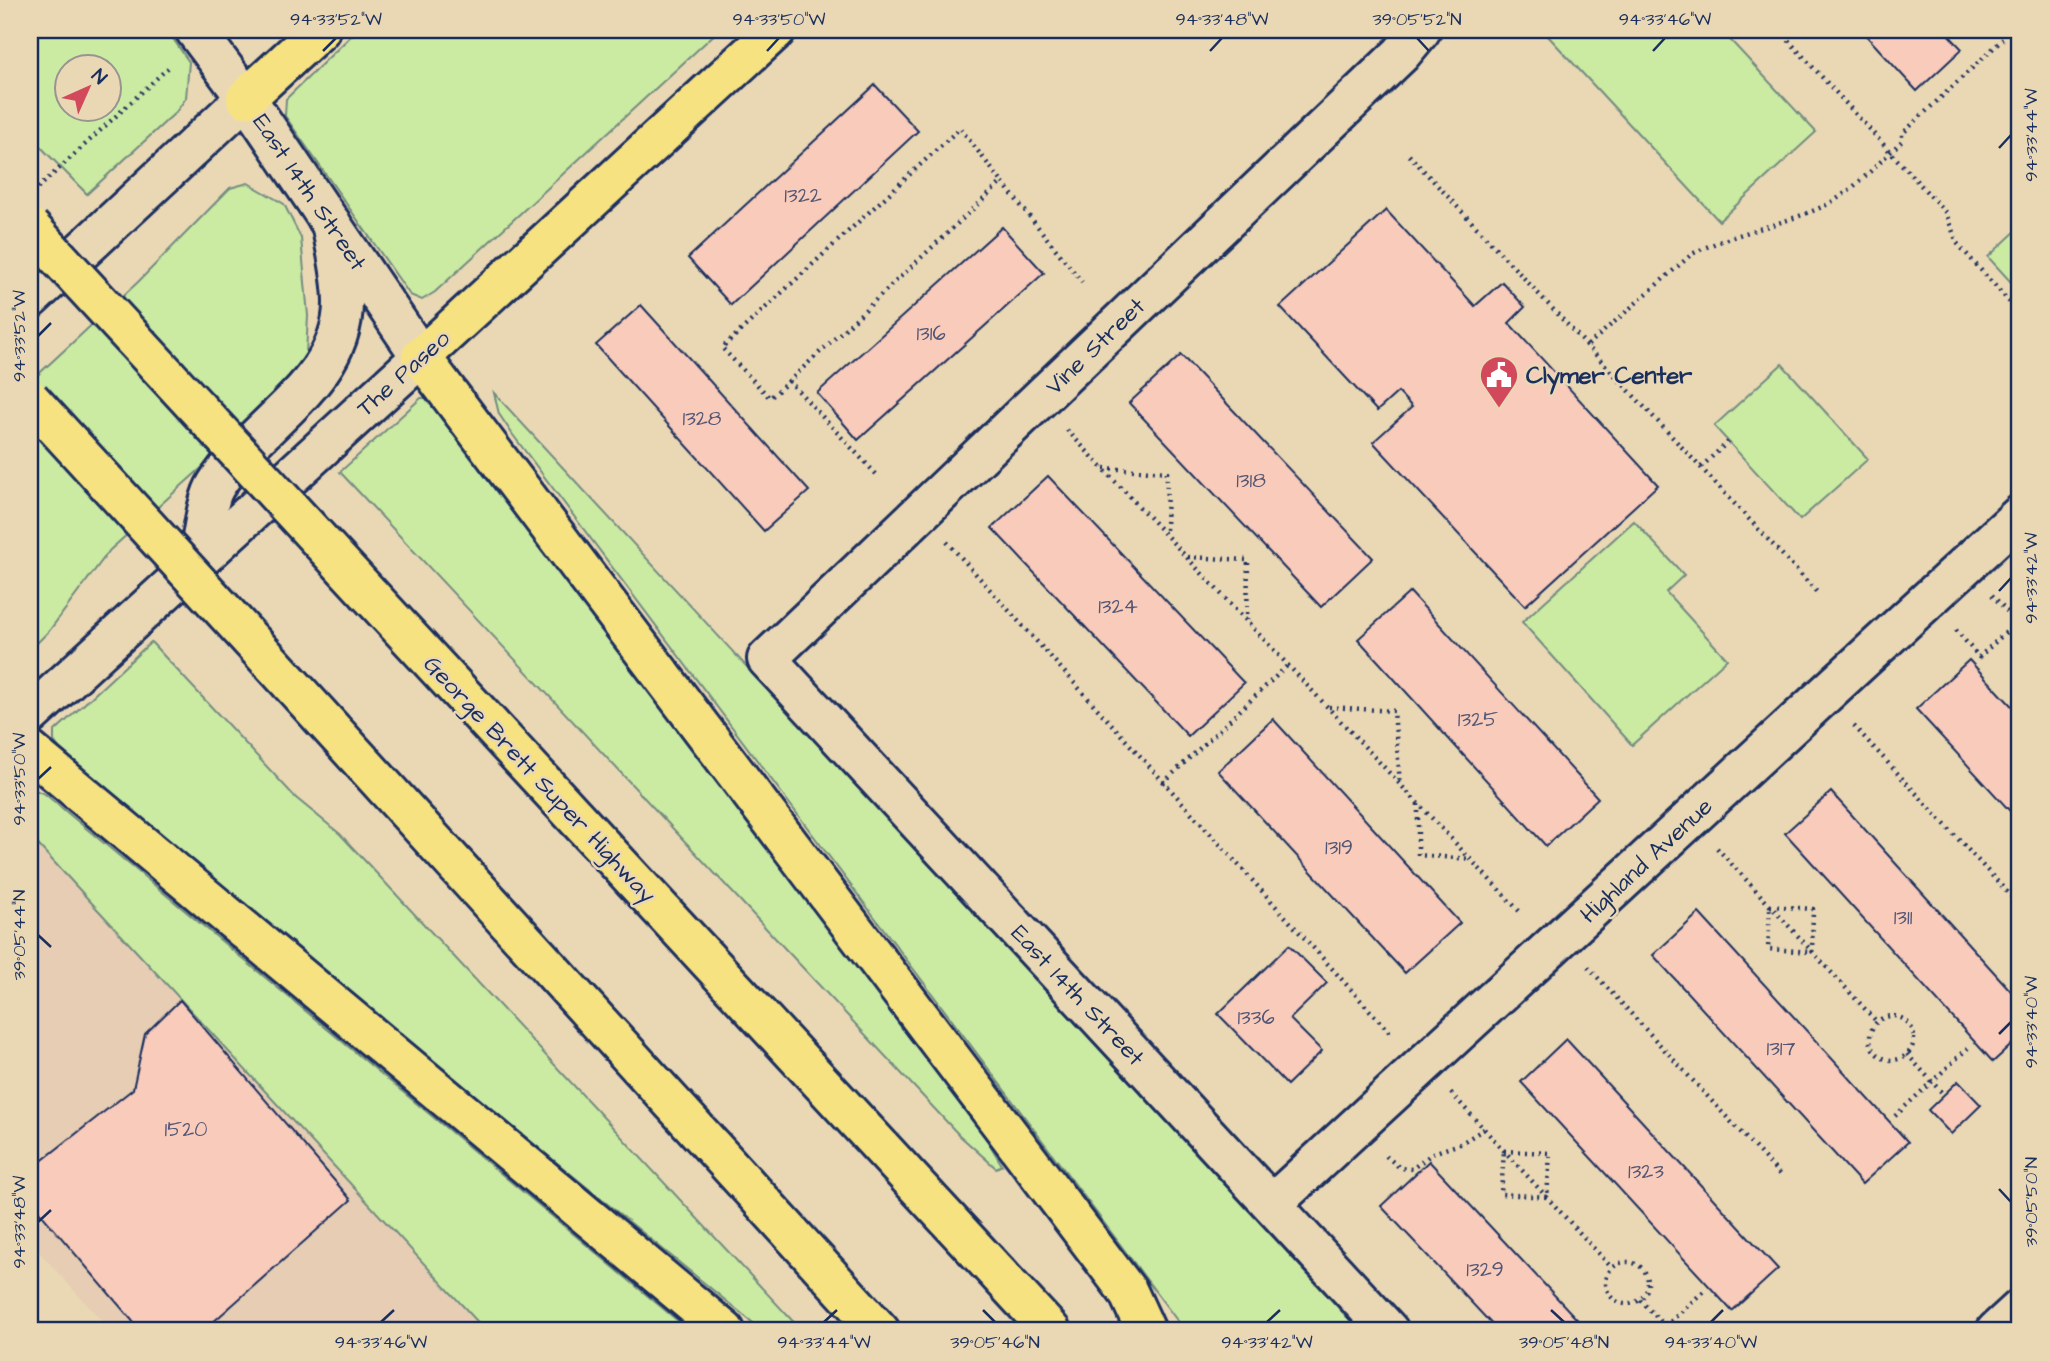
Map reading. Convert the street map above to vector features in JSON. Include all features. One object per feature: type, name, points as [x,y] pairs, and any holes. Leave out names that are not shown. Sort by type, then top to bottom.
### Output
[{"type":"main road","points":[[246,98],[320,30]]},
{"type":"main road","name":"The Paseo","points":[[421,356],[776,30]]},
{"type":"main road","name":"George Brett Super Highway","points":[[30,227],[1051,1331]]},
{"type":"main road","points":[[421,356],[1128,1292],[1146,1331]]},
{"type":"main road","points":[[30,399],[880,1331]]},
{"type":"main road","points":[[30,751],[724,1331]]},
{"type":"street","name":"Vine Street","points":[[767,659],[1401,54],[1422,30]]},
{"type":"street","name":"East 14th Street","points":[[198,34],[246,98],[421,356]]},
{"type":"street","points":[[30,299],[246,98]]},
{"type":"street","points":[[198,558],[215,486],[262,430],[306,389],[334,345],[343,304],[331,223]]},
{"type":"street","name":"The Paseo","points":[[30,715],[421,356]]},
{"type":"street","name":"Highland Avenue","points":[[1272,1204],[2020,515]]},
{"type":"street","name":"East 14th Street","points":[[767,659],[1389,1331]]},
{"type":"street","points":[[1996,1331],[2020,1309]]},
{"type":"path","points":[[1779,30],[1946,213],[1956,243],[2020,314]]},
{"type":"path","points":[[30,196],[198,34]]},
{"type":"path","points":[[1588,345],[1692,254],[1826,205],[1902,141],[1902,134],[2003,39]]},
{"type":"path","points":[[1002,182],[770,398],[722,348],[960,128],[1083,282]]},
{"type":"path","points":[[1409,155],[1817,592]]},
{"type":"path","points":[[789,381],[876,474]]},
{"type":"path","points":[[1065,427],[1522,914]]},
{"type":"path","points":[[1701,467],[1728,441]]},
{"type":"path","points":[[1103,468],[1167,472],[1166,535]]},
{"type":"path","points":[[944,540],[1392,1035]]},
{"type":"path","points":[[1187,557],[1248,560],[1247,621]]},
{"type":"path","points":[[1953,626],[1979,657],[2018,624],[1989,592]]},
{"type":"path","points":[[1163,783],[1288,664]]},
{"type":"path","points":[[1328,707],[1394,711],[1399,783]]},
{"type":"path","points":[[1851,722],[2020,906]]},
{"type":"path","points":[[1418,803],[1418,855],[1470,859]]},
{"type":"path","points":[[1716,847],[1877,1022]]},
{"type":"path","points":[[1770,906],[1814,909],[1812,952]]},
{"type":"path","points":[[1770,906],[1768,949],[1812,952]]},
{"type":"path","points":[[1588,966],[1782,1177]]},
{"type":"path","points":[[1887,1017],[1898,1017],[1908,1023],[1914,1033],[1913,1045],[1907,1054],[1897,1060],[1885,1059],[1875,1053],[1870,1043],[1870,1032],[1877,1022],[1887,1017]]},
{"type":"path","points":[[1895,1116],[1968,1048]]},
{"type":"path","points":[[1907,1054],[1944,1095]]},
{"type":"path","points":[[1450,1093],[1612,1268]]},
{"type":"path","points":[[1384,1154],[1406,1170],[1433,1153],[1460,1144],[1484,1129]]},
{"type":"path","points":[[1504,1151],[1549,1153],[1547,1197]]},
{"type":"path","points":[[1504,1151],[1502,1194],[1547,1197]]},
{"type":"path","points":[[1622,1262],[1633,1262],[1642,1269],[1647,1279],[1647,1291],[1640,1300],[1630,1304],[1619,1303],[1611,1297],[1606,1287],[1606,1276],[1612,1268],[1622,1262]]},
{"type":"path","points":[[1660,1331],[1704,1291]]},
{"type":"path","points":[[1640,1300],[1670,1331]]},
{"type":"shaded area","points":[[30,836],[486,1331],[111,1331],[30,1242]]},
{"type":"green space","points":[[30,30],[167,30],[189,62],[186,98],[176,112],[87,194],[30,136]]},
{"type":"green space","points":[[357,30],[719,30],[435,292],[422,300],[410,295],[285,116],[286,99]]},
{"type":"green space","points":[[1555,30],[1721,30],[1816,132],[1719,221],[1548,36]]},
{"type":"green space","points":[[248,183],[284,204],[301,238],[308,316],[306,354],[291,382],[266,410],[110,550],[49,631],[30,650],[30,382],[138,282],[230,188]]},
{"type":"green space","points":[[2020,227],[2020,292],[1988,257]]},
{"type":"green space","points":[[1782,364],[1868,459],[1800,520],[1714,426]]},
{"type":"green space","points":[[494,393],[1360,1331],[1185,1331],[513,435],[499,414]]},
{"type":"green space","points":[[421,398],[430,398],[975,1120],[1002,1165],[996,1168],[959,1135],[340,472]]},
{"type":"green space","points":[[1634,521],[1684,575],[1666,592],[1727,659],[1632,745],[1522,622]]},
{"type":"green space","points":[[151,642],[296,798],[340,834],[802,1331],[763,1331],[295,949],[63,753],[54,741],[54,732]]},
{"type":"green space","points":[[30,788],[45,794],[690,1331],[486,1331],[30,836]]},
{"type":"building","points":[[1861,30],[1944,30],[1962,49],[1917,91]]},
{"type":"building","points":[[875,85],[918,131],[731,305],[688,258]]},
{"type":"building","name":"Clymer Center","points":[[1386,210],[1475,306],[1502,282],[1525,307],[1509,323],[1658,485],[1525,606],[1373,442],[1412,407],[1398,392],[1377,411],[1280,307]]},
{"type":"building","points":[[1002,227],[1044,273],[858,440],[817,393]]},
{"type":"building","points":[[641,305],[809,491],[764,531],[596,345]]},
{"type":"building","points":[[1181,355],[1373,558],[1321,607],[1129,403]]},
{"type":"building","points":[[1048,476],[1244,683],[1188,736],[992,528]]},
{"type":"building","points":[[1410,592],[1598,798],[1546,846],[1358,639]]},
{"type":"building","points":[[1969,660],[2020,715],[2020,822],[1916,709]]},
{"type":"building","points":[[1273,719],[1460,923],[1405,973],[1218,771]]},
{"type":"building","points":[[1831,792],[2020,1001],[2020,1037],[1993,1062],[1785,833]]},
{"type":"building","points":[[1699,913],[1908,1142],[1862,1184],[1653,955]]},
{"type":"building","points":[[1289,945],[1327,983],[1290,1019],[1322,1051],[1287,1085],[1218,1014]]},
{"type":"building","points":[[180,1000],[351,1200],[203,1331],[141,1331],[30,1201],[30,1170],[133,1089],[145,1034]]},
{"type":"building","points":[[1566,1039],[1778,1269],[1732,1311],[1521,1082]]},
{"type":"building","points":[[1958,1081],[1981,1105],[1951,1134],[1928,1110]]},
{"type":"building","points":[[1429,1161],[1588,1331],[1498,1331],[1381,1206]]},
{"type":"place","name":"Clymer Center","points":[[1499,409]]}]
